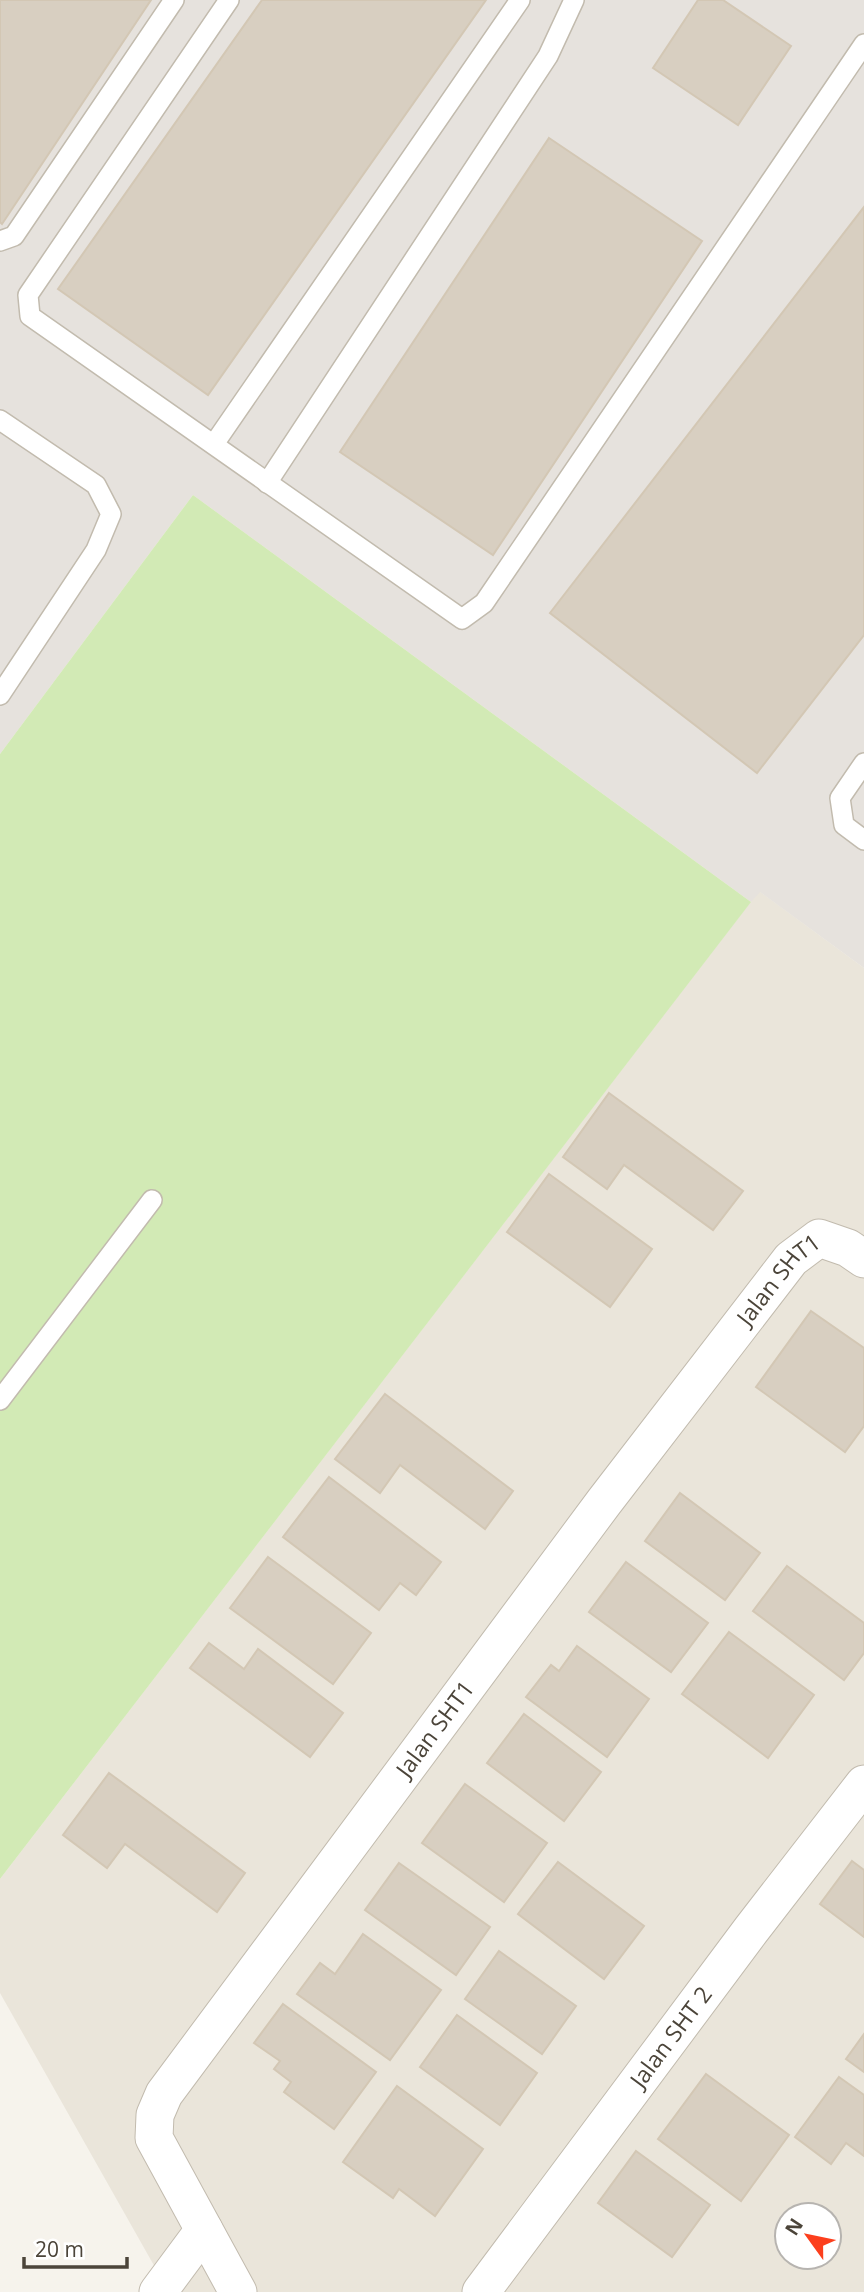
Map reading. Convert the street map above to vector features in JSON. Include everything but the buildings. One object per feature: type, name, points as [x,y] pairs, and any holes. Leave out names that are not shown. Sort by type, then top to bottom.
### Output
[{"type":"street","name":"Jalan SHT1","points":[[235,2290],[154,2138],[155,2115],[164,2094],[604,1502],[790,1259],[819,1238],[848,1248],[864,1259]]},
{"type":"street","name":"Jalan SHT 2","points":[[481,2292],[751,1930],[864,1784]]},
{"type":"street","points":[[158,2292],[204,2230]]},
{"type":"lane","points":[[0,241],[14,236],[174,0]]},
{"type":"lane","points":[[229,0],[28,295],[30,316],[462,619],[484,603],[864,44]]},
{"type":"lane","points":[[214,444],[520,0]]},
{"type":"lane","points":[[267,483],[548,56],[574,0]]},
{"type":"lane","points":[[0,695],[96,550],[111,514],[96,485],[1,424]]},
{"type":"lane","points":[[864,763],[839,799],[844,825],[864,840]]},
{"type":"lane","points":[[0,1400],[152,1200]]},
{"type":"shaded area","points":[[0,0],[864,0],[864,968],[760,892],[751,902],[193,495],[0,754]]},
{"type":"shaded area","points":[[759,891],[864,968],[864,2292],[169,2292],[0,1993],[0,1879]]},
{"type":"green space","points":[[193,495],[751,902],[0,1879],[0,754]]}]
